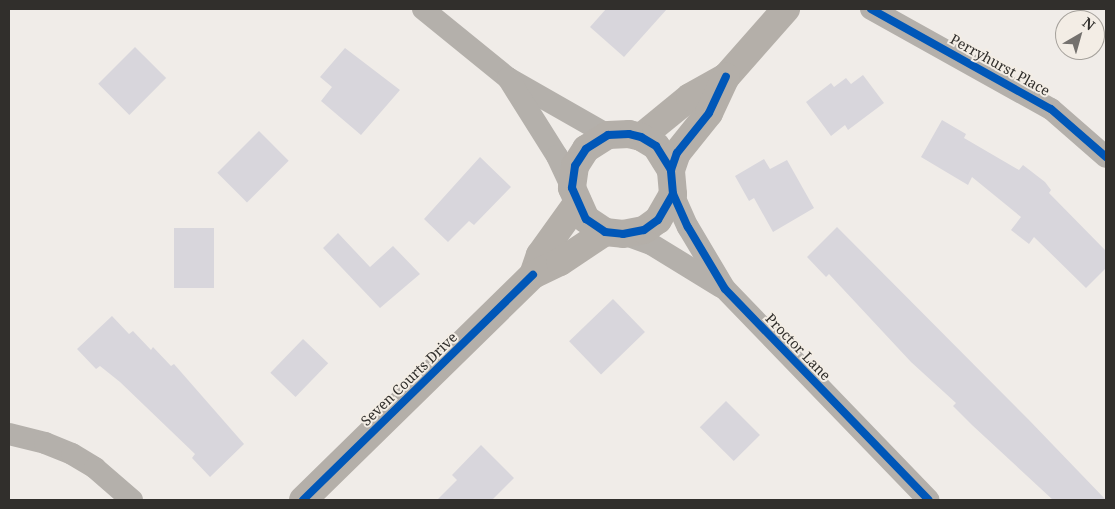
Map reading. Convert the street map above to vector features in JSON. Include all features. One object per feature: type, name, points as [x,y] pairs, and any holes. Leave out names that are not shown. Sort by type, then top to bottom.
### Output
[{"type":"street","points":[[423,9],[508,78],[608,135]]},
{"type":"street","points":[[508,78],[557,156],[586,219],[614,233],[644,230],[658,220],[672,182],[677,153],[708,113],[726,77],[786,9]]},
{"type":"street","name":"Perryhurst Place","points":[[871,9],[1052,108],[1106,157]]},
{"type":"street","points":[[641,137],[690,97],[726,77]]},
{"type":"street","points":[[575,196],[575,166],[586,149],[608,135],[629,134],[641,137],[656,146],[672,182]]},
{"type":"street","name":"Proctor Lane","points":[[672,182],[688,227],[725,289],[929,500]]},
{"type":"street","name":"Seven Courts Drive","points":[[533,275],[540,255],[575,196]]},
{"type":"street","name":"Proctor Lane","points":[[614,233],[651,244],[725,289]]},
{"type":"street","name":"Seven Courts Drive","points":[[304,500],[533,275],[614,233]]},
{"type":"street","points":[[9,434],[45,443],[72,454],[95,468],[132,500]]},
{"type":"building","points":[[606,9],[667,9],[624,57],[590,27]]},
{"type":"building","points":[[135,47],[166,78],[129,115],[98,84]]},
{"type":"building","points":[[345,48],[400,90],[361,135],[321,101],[332,87],[320,77]]},
{"type":"building","points":[[863,75],[884,103],[848,130],[845,125],[831,136],[806,102],[831,83],[834,87],[846,78],[851,84]]},
{"type":"building","points":[[942,120],[966,134],[964,138],[1019,170],[1023,165],[1045,182],[1051,190],[1049,193],[1106,251],[1106,268],[1086,288],[1034,237],[1029,244],[1011,230],[1021,217],[972,177],[968,185],[921,157]]},
{"type":"building","points":[[259,131],[289,161],[247,202],[217,173]]},
{"type":"building","points":[[480,157],[511,187],[474,225],[469,221],[448,242],[424,219]]},
{"type":"building","points":[[764,159],[770,169],[787,160],[814,208],[773,232],[754,198],[749,201],[735,176]]},
{"type":"building","points":[[837,227],[1106,500],[1053,500],[953,406],[956,403],[911,362],[829,274],[826,277],[807,257]]},
{"type":"building","points":[[174,228],[214,228],[214,288],[174,288]]},
{"type":"building","points":[[338,233],[370,267],[393,246],[420,274],[380,308],[323,248]]},
{"type":"building","points":[[613,299],[645,332],[601,374],[569,341]]},
{"type":"building","points":[[112,316],[129,334],[133,331],[151,350],[153,347],[171,366],[174,364],[244,444],[210,477],[192,458],[195,454],[120,382],[100,366],[96,369],[77,349]]},
{"type":"building","points":[[303,339],[328,363],[296,397],[270,373]]},
{"type":"building","points":[[726,401],[760,435],[734,461],[700,427]]},
{"type":"building","points":[[481,445],[514,478],[492,500],[437,500],[457,480],[452,475]]},
{"type":"cycle path","points":[[871,9],[1051,109],[1106,157]]},
{"type":"cycle path","points":[[671,170],[656,146],[641,137],[629,134],[608,135],[586,149],[575,166],[572,188],[586,219],[605,232],[623,234],[644,230],[658,220],[673,194],[671,170],[677,153],[709,113],[726,77]]},
{"type":"cycle path","points":[[673,194],[688,227],[725,289],[929,500]]},
{"type":"cycle path","points":[[303,500],[533,275]]}]
